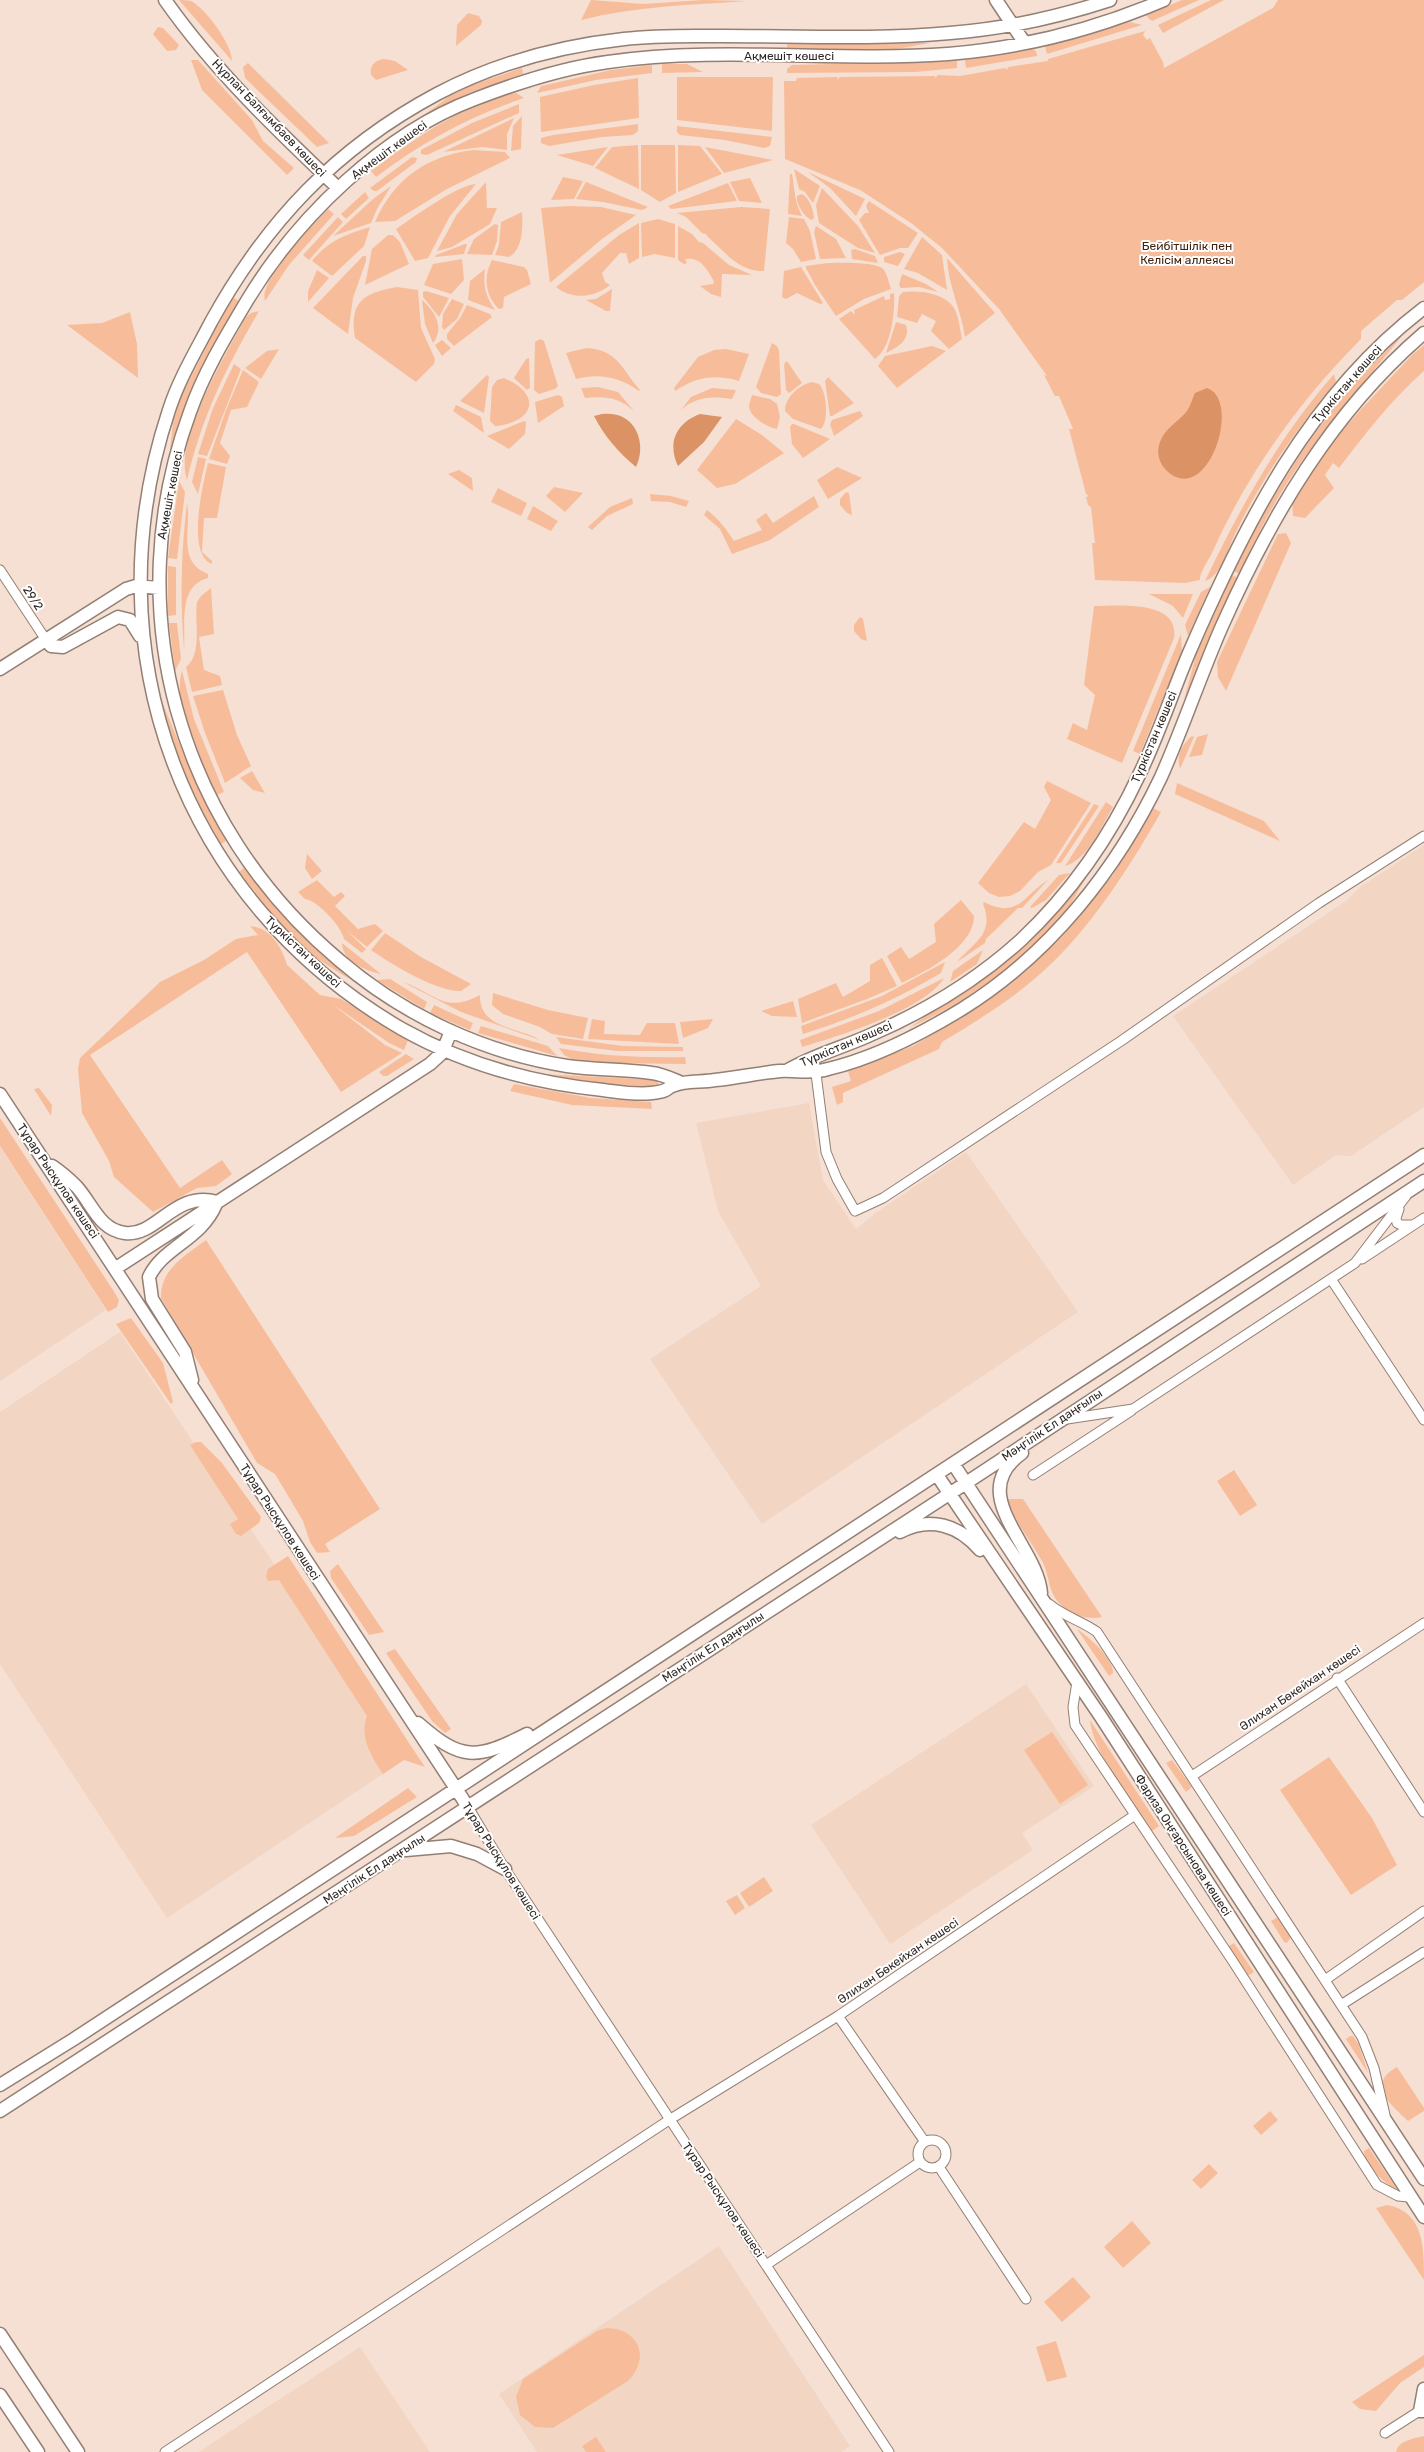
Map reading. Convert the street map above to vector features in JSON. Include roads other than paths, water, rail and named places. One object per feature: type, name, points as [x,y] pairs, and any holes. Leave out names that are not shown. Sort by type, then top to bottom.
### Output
[{"type":"street","name":"Нұрлан Балғымбаев көшесі","points":[[165,0],[220,69],[338,188]]},
{"type":"street","points":[[996,0],[1024,42]]},
{"type":"street","name":"Ақмешіт көшесі","points":[[225,862],[201,822],[169,756],[157,720],[142,642],[139,586],[142,533],[148,494],[170,407],[178,386],[244,265],[276,223],[323,174],[376,133],[435,95],[498,68],[551,52],[634,38],[913,36],[951,34],[1013,25],[1110,0]]},
{"type":"street","name":"Ақмешіт көшесі","points":[[246,858],[208,793],[181,729],[167,671],[158,588],[162,538],[169,490],[182,436],[198,391],[222,343],[272,262],[294,234],[338,188],[399,140],[442,113],[472,100],[532,79],[574,68],[657,57],[948,54],[1024,42],[1095,26],[1164,0]]},
{"type":"street","name":"Түркістан көшесі","points":[[788,1070],[813,1056],[868,1037],[891,1026],[965,983],[1020,940],[1074,881],[1113,824],[1141,772],[1189,654],[1236,548],[1267,489],[1306,431],[1347,381],[1386,339],[1424,308]]},
{"type":"street","name":"Түркістан көшесі","points":[[225,862],[263,915],[282,936],[329,979],[391,1023],[443,1050],[508,1073],[554,1084],[628,1093],[657,1093],[682,1083],[788,1070],[816,1072],[842,1065],[895,1044],[966,1006],[1019,968],[1073,913],[1115,856],[1152,795],[1226,618],[1292,491],[1315,454],[1349,410],[1399,355],[1424,333]]},
{"type":"street","name":"29/2","points":[[0,570],[46,640]]},
{"type":"street","points":[[0,669],[126,589],[139,586],[158,588]]},
{"type":"street","points":[[46,640],[51,646],[63,647],[118,617],[130,620],[135,624],[142,642]]},
{"type":"street","points":[[813,1056],[826,1152],[837,1179],[855,1211],[884,1198],[1121,1041],[1319,903],[1424,836]]},
{"type":"street","name":"Түркістан көшесі","points":[[246,858],[282,906],[336,958],[395,1002],[451,1031],[505,1051],[549,1063],[605,1071],[657,1073],[682,1083]]},
{"type":"street","points":[[116,1268],[430,1064],[443,1050],[451,1031]]},
{"type":"street","name":"Тұрар Рысқұлов көшесі","points":[[0,1094],[468,1807],[506,1869],[669,2120],[889,2452]]},
{"type":"street","name":"Тұрар Рысқұлов көшесі","points":[[0,1104],[101,1254],[116,1268]]},
{"type":"street","name":"Мәңгілік Ел даңғылы","points":[[0,2085],[74,2039],[1424,1155]]},
{"type":"street","points":[[44,1160],[76,1187],[101,1221],[108,1227],[120,1232],[130,1233],[145,1228],[196,1199],[217,1202]]},
{"type":"street","name":"Мәңгілік Ел даңғылы","points":[[0,2111],[966,1483],[1424,1180]]},
{"type":"street","points":[[1410,1190],[1396,1218],[1401,1225],[1414,1225]]},
{"type":"street","points":[[1355,1263],[1410,1190]]},
{"type":"street","points":[[195,1392],[185,1352],[152,1299],[149,1277],[158,1262],[197,1232],[212,1213],[217,1202]]},
{"type":"street","points":[[1033,1475],[1424,1218]]},
{"type":"street","points":[[1331,1279],[1424,1420]]},
{"type":"street","points":[[1134,1409],[1055,1423],[1010,1464],[1000,1484],[1002,1507],[1036,1572],[1041,1598],[1058,1612],[1084,1622],[1097,1632],[1362,2037],[1374,2068],[1387,2123]]},
{"type":"street","name":"Фариза Оңғарсынова көшесі","points":[[954,1464],[1424,2179]]},
{"type":"street","name":"Фариза Оңғарсынова көшесі","points":[[937,1475],[1128,1759],[1424,2217]]},
{"type":"street","points":[[855,1554],[880,1544],[911,1526],[939,1524],[954,1529],[970,1539],[988,1559],[999,1566]]},
{"type":"street","name":"Әлихан Бөкейхан көшесі","points":[[1192,1776],[1337,1678],[1424,1623]]},
{"type":"street","points":[[1337,1678],[1424,1812]]},
{"type":"street","points":[[1077,1682],[1073,1707],[1075,1725],[1377,2185],[1398,2196],[1410,2197]]},
{"type":"street","points":[[403,1710],[440,1742],[453,1750],[481,1753],[501,1747],[593,1699]]},
{"type":"street","points":[[1128,1759],[1160,1791],[1238,1907],[1241,1905],[1240,1899]]},
{"type":"street","name":"Әлихан Бөкейхан көшесі","points":[[165,2452],[669,2120],[838,2016],[1135,1815]]},
{"type":"street","points":[[404,1850],[451,1846],[477,1854],[506,1869]]},
{"type":"street","points":[[1325,1980],[1424,1912]]},
{"type":"street","points":[[1262,1968],[1255,1951],[1260,1946],[1356,2091],[1370,2108],[1387,2123]]},
{"type":"street","points":[[1341,2006],[1424,1952]]},
{"type":"street","points":[[838,2016],[925,2142]]},
{"type":"street","points":[[935,2140],[945,2147],[947,2156],[939,2167],[930,2169],[920,2162],[919,2150],[925,2142],[935,2140]]},
{"type":"street","points":[[766,2265],[920,2162]]},
{"type":"street","points":[[939,2167],[1026,2299]]},
{"type":"street","points":[[0,2334],[78,2452]]},
{"type":"street","points":[[1385,2433],[1423,2410],[1424,2389]]},
{"type":"street","points":[[0,2395],[38,2452]]},
{"type":"street","points":[[26,2434],[29,2452]]},
{"type":"park label","name":"Бейбітшілік пен Келісім аллеясы","points":[[1187,253]]}]
